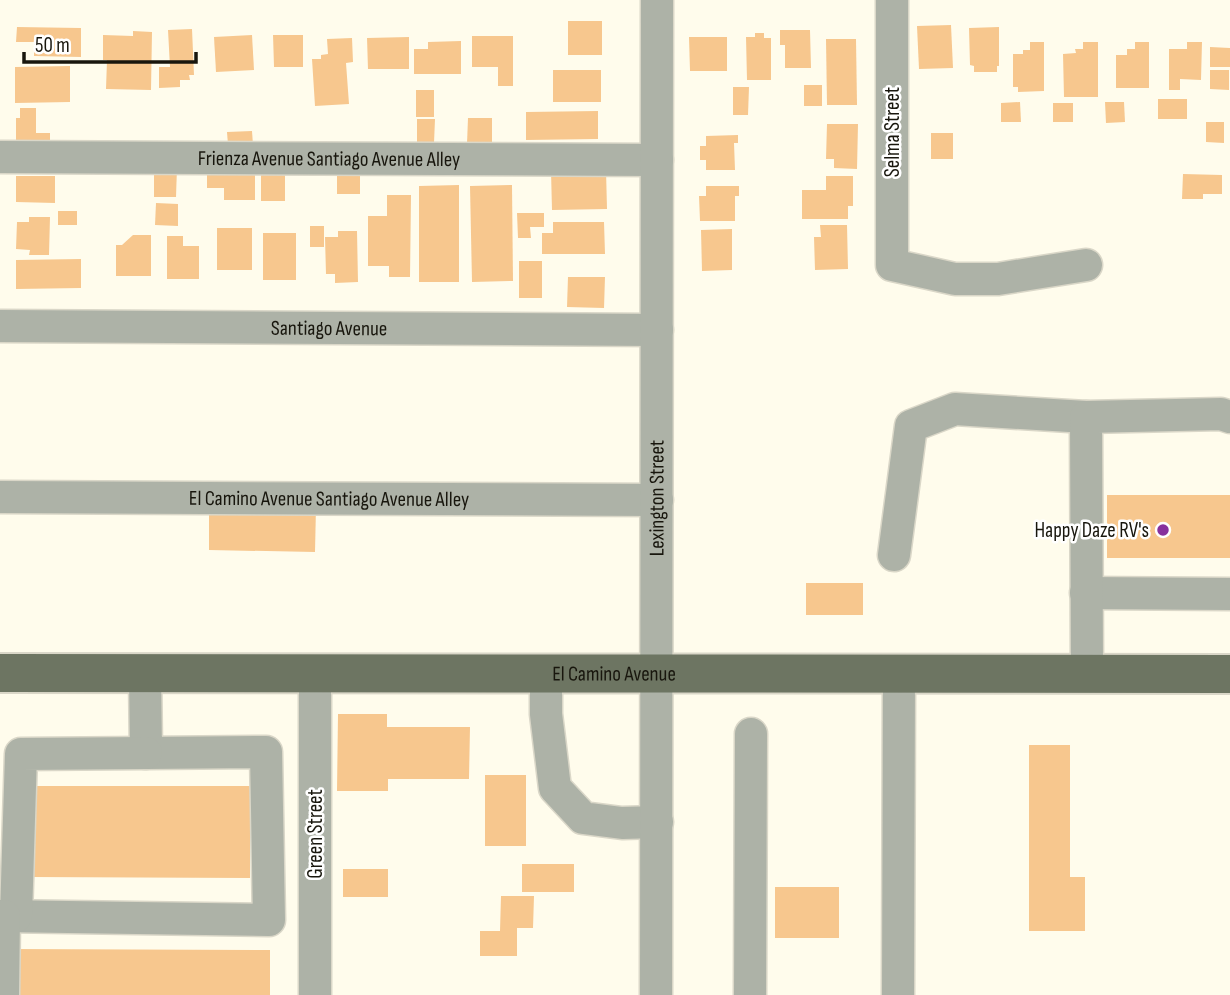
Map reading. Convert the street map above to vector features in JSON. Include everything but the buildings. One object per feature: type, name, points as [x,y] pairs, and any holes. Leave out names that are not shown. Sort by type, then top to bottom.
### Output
[{"type":"main road","name":"El Camino Avenue","points":[[0,673],[1230,674]]},
{"type":"street","name":"Lexington Street","points":[[656,995],[657,0]]},
{"type":"street","name":"Selma Street","points":[[892,0],[892,264],[955,279],[998,279],[1086,265]]},
{"type":"street","name":"Frienza Avenue Santiago Avenue Alley","points":[[0,157],[657,160]]},
{"type":"street","name":"Santiago Avenue","points":[[0,326],[657,330]]},
{"type":"street","points":[[894,555],[912,426],[955,409],[1086,418],[1221,414],[1230,418]]},
{"type":"street","points":[[1086,418],[1087,673]]},
{"type":"street","name":"El Camino Avenue Santiago Avenue Alley","points":[[0,497],[657,500]]},
{"type":"street","points":[[1086,593],[1230,594]]},
{"type":"street","points":[[145,673],[146,753]]},
{"type":"street","name":"Green Street","points":[[315,995],[316,673]]},
{"type":"street","points":[[546,673],[546,714],[555,788],[583,818],[657,822]]},
{"type":"street","points":[[898,995],[899,673]]},
{"type":"street","points":[[750,995],[751,734]]},
{"type":"street","points":[[3,995],[7,916],[21,754],[266,752],[269,920],[7,916]]},
{"type":"place","name":"Happy Daze RV's","points":[[1163,530]]}]
